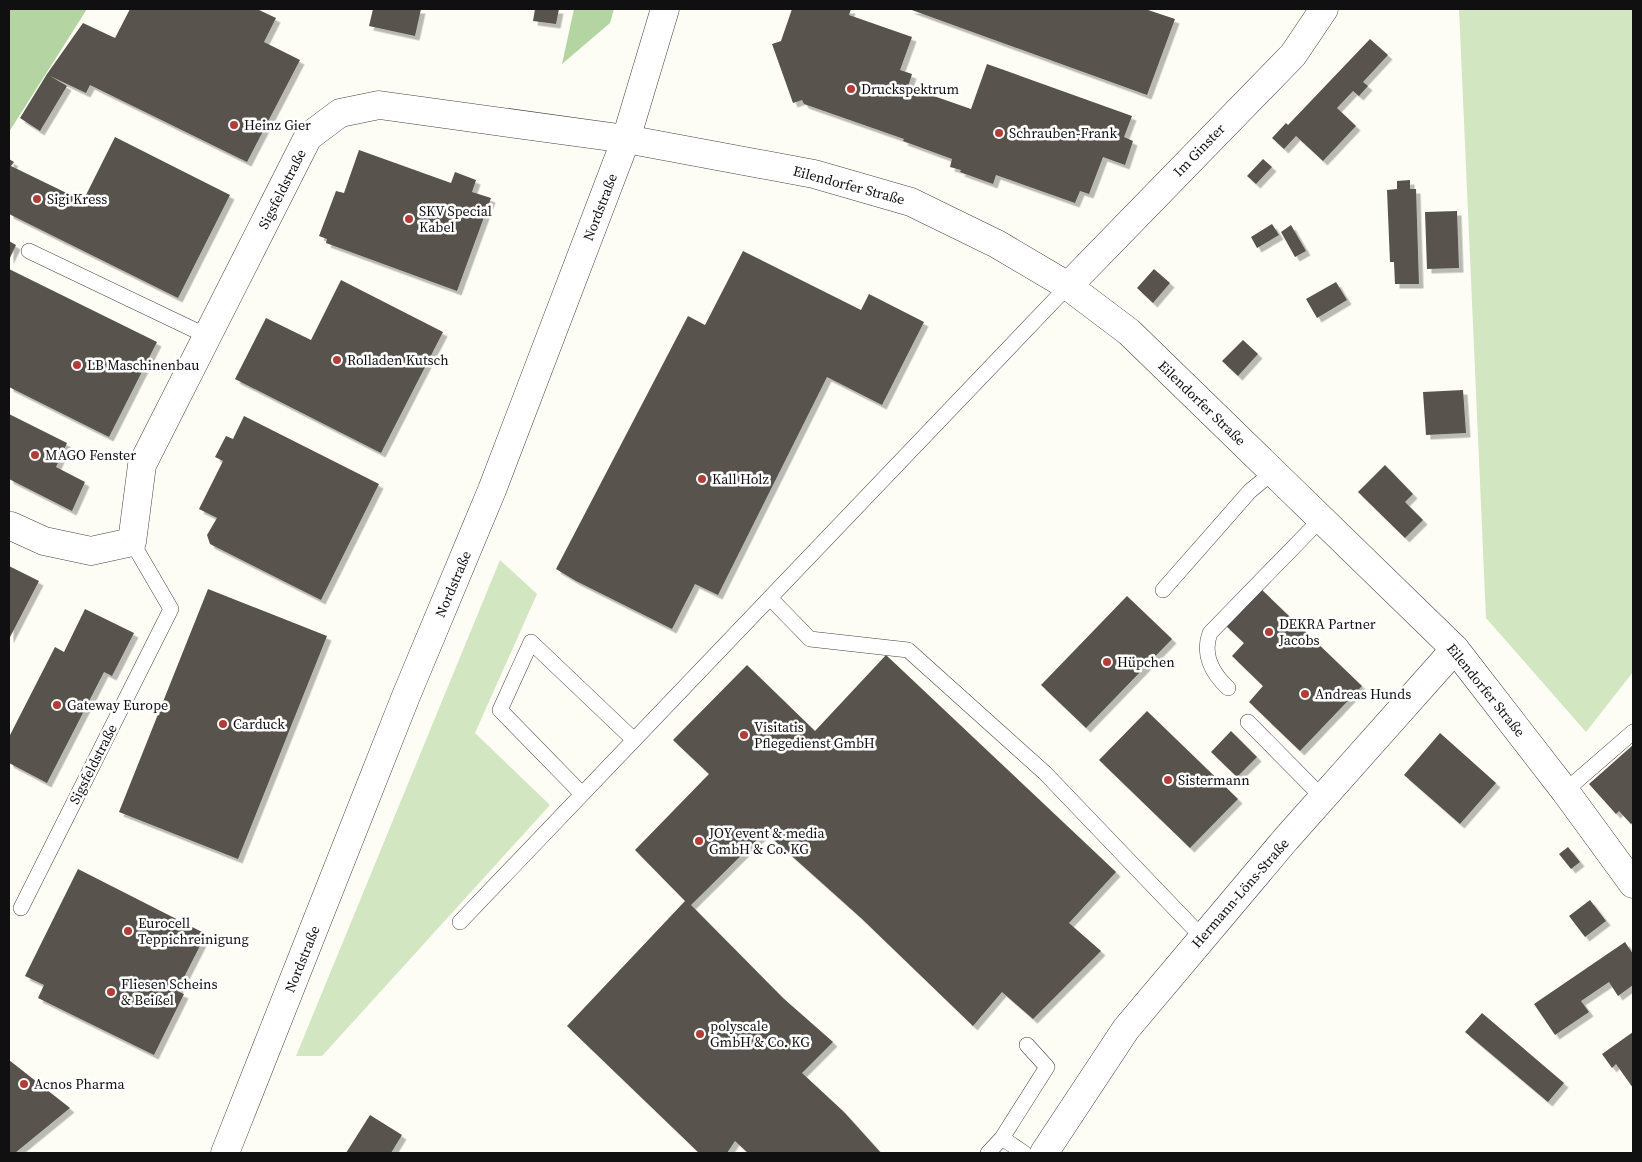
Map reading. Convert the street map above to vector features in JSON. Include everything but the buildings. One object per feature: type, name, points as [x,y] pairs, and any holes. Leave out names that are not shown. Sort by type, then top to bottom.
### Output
[{"type":"street","name":"Nordstraße","points":[[225,1153],[406,696],[492,490],[626,139],[665,9]]},
{"type":"street","name":"Im Ginster","points":[[1068,286],[1293,54],[1324,9]]},
{"type":"street","name":"Sigsfeldstraße","points":[[132,542],[142,465],[308,137],[340,113],[379,105],[626,139]]},
{"type":"street","name":"Eilendorfer Straße","points":[[626,139],[814,174],[911,202],[997,244],[1068,286],[1130,332],[1455,649],[1565,791],[1633,884]]},
{"type":"street","points":[[11,526],[44,541],[91,551],[132,542]]},
{"type":"street","name":"Hermann-Löns-Straße","points":[[1044,1153],[1126,1029],[1202,937],[1455,649]]},
{"type":"lane","points":[[29,251],[207,336]]},
{"type":"lane","points":[[460,922],[1068,286]]},
{"type":"lane","points":[[1163,590],[1250,491],[1272,472]]},
{"type":"lane","points":[[1228,688],[1218,678],[1207,655],[1207,640],[1210,633],[1321,519]]},
{"type":"lane","name":"Sigsfeldstraße","points":[[21,908],[171,609],[132,542]]},
{"type":"lane","points":[[770,598],[810,639],[908,650],[1044,773],[1202,937]]},
{"type":"lane","points":[[582,794],[500,710],[531,642],[634,740]]},
{"type":"lane","points":[[1248,722],[1323,798]]},
{"type":"lane","points":[[1565,791],[1633,732]]},
{"type":"lane","points":[[988,1153],[1002,1138],[1047,1067],[1027,1045]]},
{"type":"lane","points":[[1002,1138],[1024,1153]]},
{"type":"green space","points":[[9,9],[87,9],[9,132]]},
{"type":"green space","points":[[574,9],[614,9],[610,23],[562,64]]},
{"type":"green space","points":[[1459,9],[1633,9],[1633,672],[1586,732],[1486,618]]},
{"type":"green space","points":[[500,560],[537,594],[475,733],[550,805],[322,1056],[296,1056]]},
{"type":"place","name":"Druckspektrum","points":[[851,89]]},
{"type":"place","name":"Heinz Gier","points":[[234,125]]},
{"type":"place","name":"Schrauben-Frank","points":[[999,133]]},
{"type":"place","name":"Sigi Kress","points":[[37,199]]},
{"type":"place","name":"SKV Special Kabel","points":[[409,219]]},
{"type":"place","name":"Rolladen Kutsch","points":[[337,360]]},
{"type":"place","name":"LB Maschinenbau","points":[[77,365]]},
{"type":"place","name":"MAGO Fenster","points":[[35,455]]},
{"type":"place","name":"Kall Holz","points":[[702,479]]},
{"type":"place","name":"DEKRA Partner Jacobs","points":[[1269,632]]},
{"type":"place","name":"Hüpchen","points":[[1107,662]]},
{"type":"place","name":"Andreas Hunds","points":[[1305,694]]},
{"type":"place","name":"Gateway Europe","points":[[57,705]]},
{"type":"place","name":"Carduck","points":[[223,724]]},
{"type":"place","name":"Visitatis Pflegedienst GmbH","points":[[744,735]]},
{"type":"place","name":"Sistermann","points":[[1168,780]]},
{"type":"place","name":"JOY event & media GmbH & Co. KG","points":[[699,841]]},
{"type":"place","name":"Eurocell Teppichreinigung","points":[[128,931]]},
{"type":"place","name":"Fliesen Scheins & Beißel","points":[[111,992]]},
{"type":"place","name":"polyscale GmbH & Co. KG","points":[[700,1034]]},
{"type":"place","name":"Acnos Pharma","points":[[24,1084]]}]
